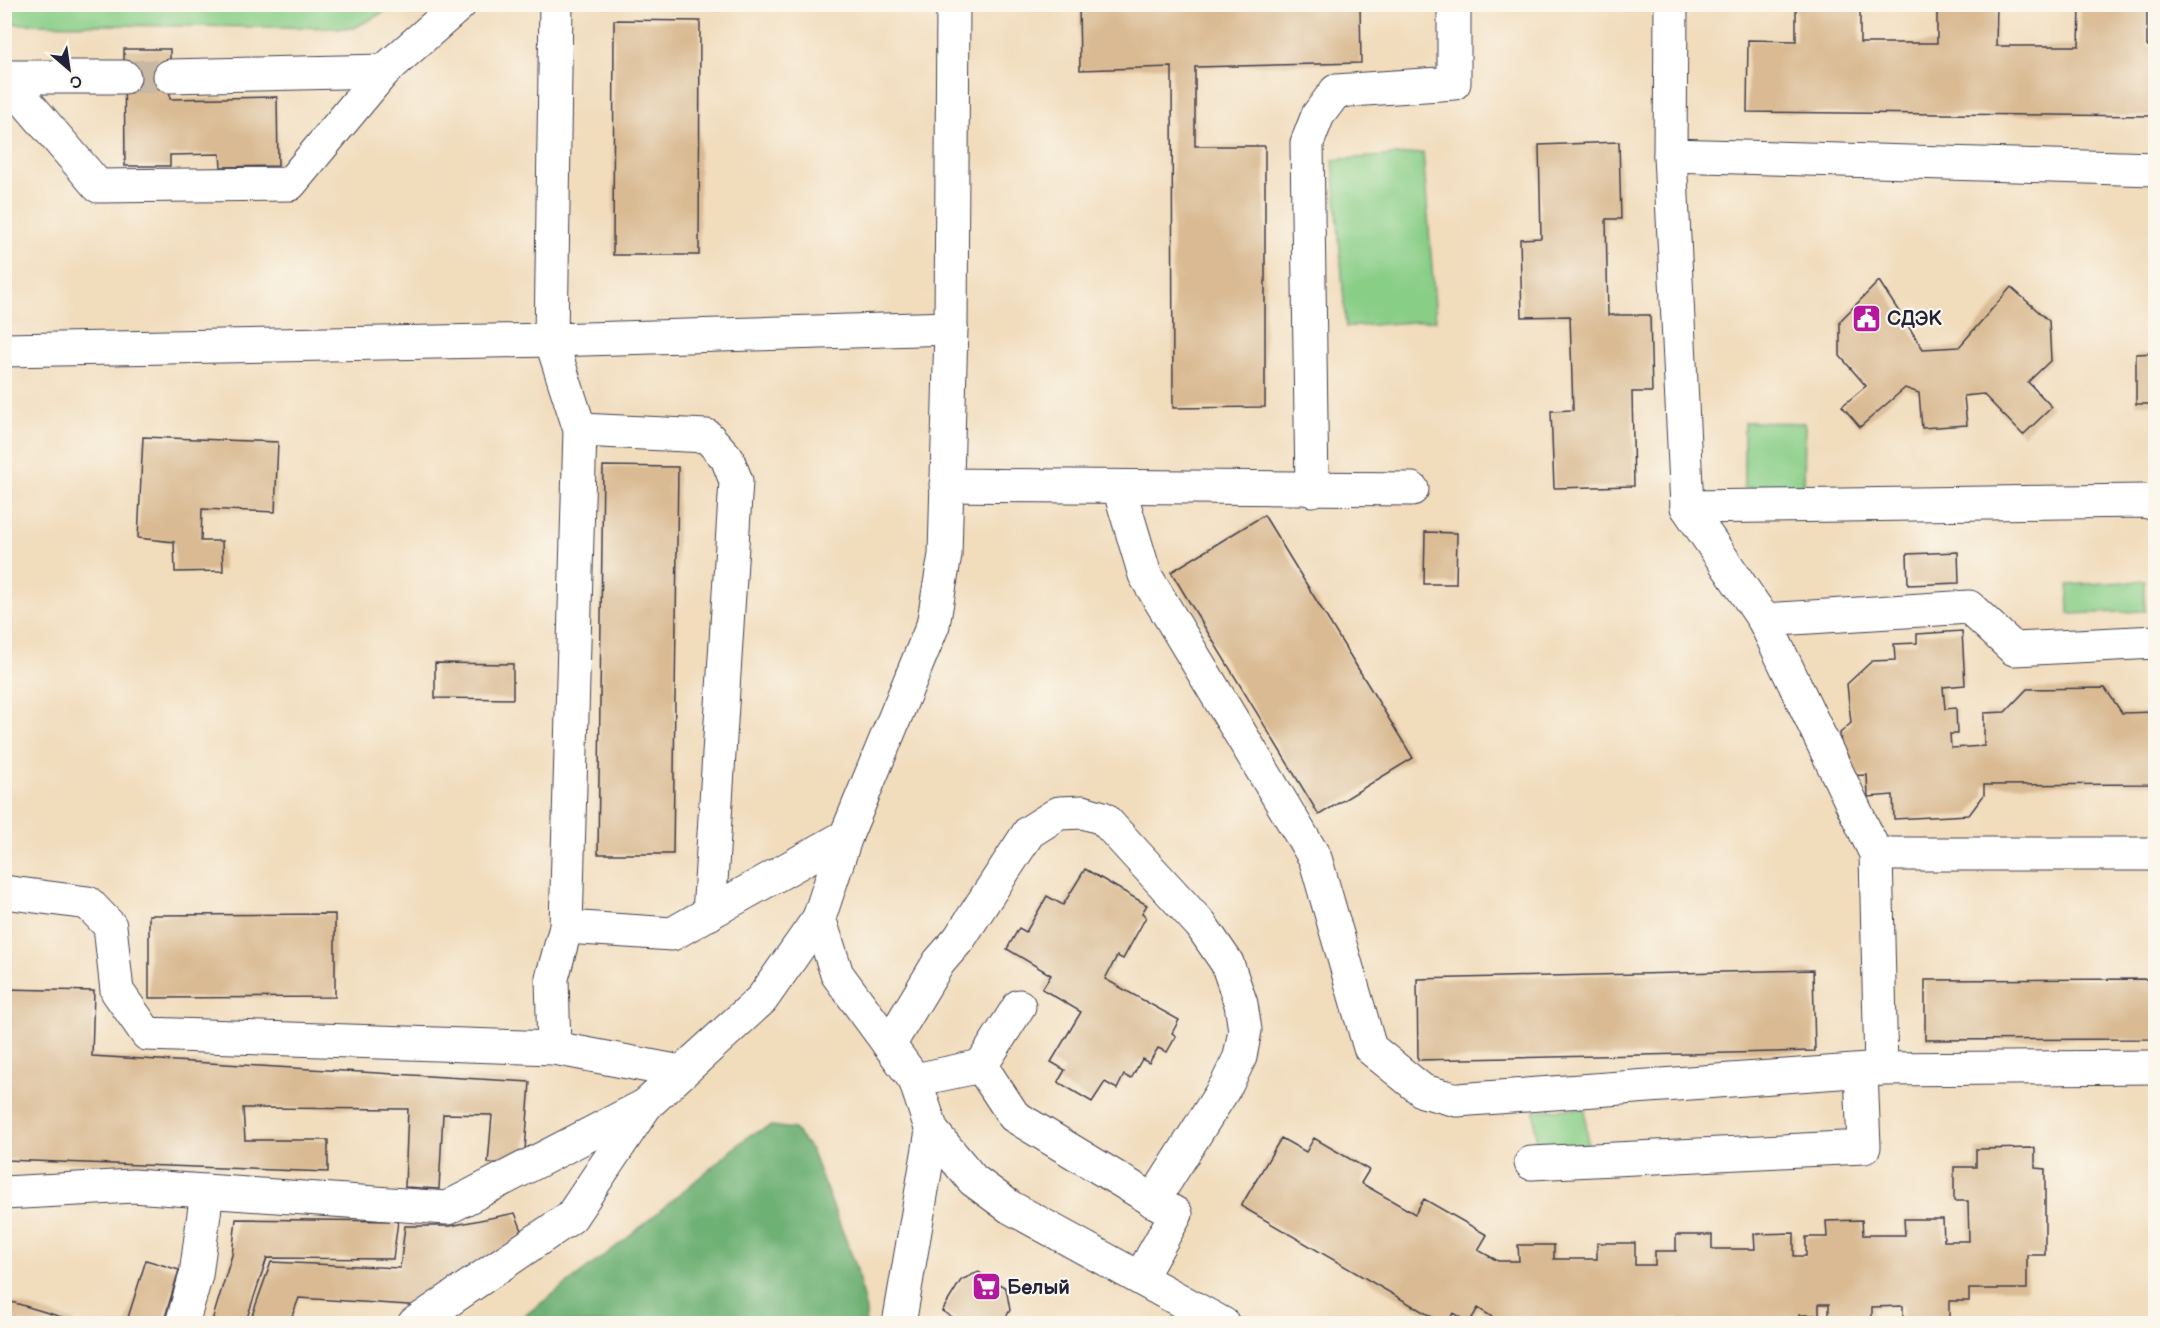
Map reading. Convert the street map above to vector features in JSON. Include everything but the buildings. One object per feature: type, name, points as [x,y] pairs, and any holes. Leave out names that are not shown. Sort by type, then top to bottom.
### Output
[{"type":"street","points":[[5,76],[98,186],[290,184],[384,71],[460,4]]},
{"type":"street","points":[[554,1048],[552,978],[566,927],[580,430],[551,340],[556,4]]},
{"type":"street","points":[[414,1323],[571,1217],[646,1105],[762,999],[819,918],[846,836],[933,626],[945,555],[951,328],[953,4]]},
{"type":"street","points":[[1312,490],[1307,143],[1318,115],[1336,91],[1454,83],[1454,4]]},
{"type":"street","points":[[1531,1163],[1864,1147],[1871,1070],[1876,854],[1764,620],[1687,507],[1670,155],[1671,4]]},
{"type":"street","points":[[170,76],[384,71]]},
{"type":"street","points":[[5,76],[124,77]]},
{"type":"street","points":[[1670,155],[2156,169]]},
{"type":"street","points":[[4,350],[551,340],[951,328]]},
{"type":"street","points":[[580,430],[707,436],[727,458],[736,481],[709,914]]},
{"type":"street","points":[[946,485],[1119,489],[1412,489]]},
{"type":"street","points":[[1119,489],[1145,575],[1316,858],[1370,1048],[1422,1091],[1457,1100],[1871,1070],[2156,1067]]},
{"type":"street","points":[[1687,507],[2144,501],[2156,504]]},
{"type":"street","points":[[1764,620],[1970,607],[2014,649],[2156,642]]},
{"type":"street","points":[[889,1045],[939,962],[958,939],[1029,832],[1059,813],[1083,812],[1103,818],[1200,925],[1227,963],[1241,1004],[1245,1030],[1240,1056],[1227,1084],[1154,1201]]},
{"type":"street","points":[[566,927],[672,934],[846,836]]},
{"type":"street","points":[[1876,854],[2156,854]]},
{"type":"street","points":[[4,892],[88,903],[110,926],[117,991],[147,1034],[554,1048],[681,1072]]},
{"type":"street","points":[[819,918],[837,974],[915,1080],[932,1131],[973,1180],[1010,1207],[1224,1323]]},
{"type":"street","points":[[915,1080],[981,1066],[1019,1006]]},
{"type":"street","points":[[981,1066],[1014,1116],[1176,1214],[1140,1278]]},
{"type":"street","points":[[4,1193],[134,1186],[447,1208],[646,1105]]},
{"type":"street","points":[[899,1323],[932,1131]]},
{"type":"street","points":[[182,1323],[196,1275],[207,1191]]},
{"type":"green space","points":[[4,5],[397,5],[354,28],[16,24],[5,11]]},
{"type":"green space","points":[[1423,153],[1436,320],[1346,327],[1333,160]]},
{"type":"green space","points":[[1744,422],[1805,423],[1804,488],[1744,488]]},
{"type":"green space","points":[[2144,581],[2145,611],[2069,614],[2068,585]]},
{"type":"green space","points":[[1585,1108],[1588,1150],[1537,1154],[1534,1111]]},
{"type":"green space","points":[[771,1126],[794,1129],[811,1150],[856,1266],[866,1312],[866,1323],[515,1323],[625,1240],[750,1135]]},
{"type":"tunnel","points":[[124,77],[170,76]]},
{"type":"place","name":"СДЭК","points":[[1866,318]]},
{"type":"place","name":"Белый","points":[[986,1287]]}]
